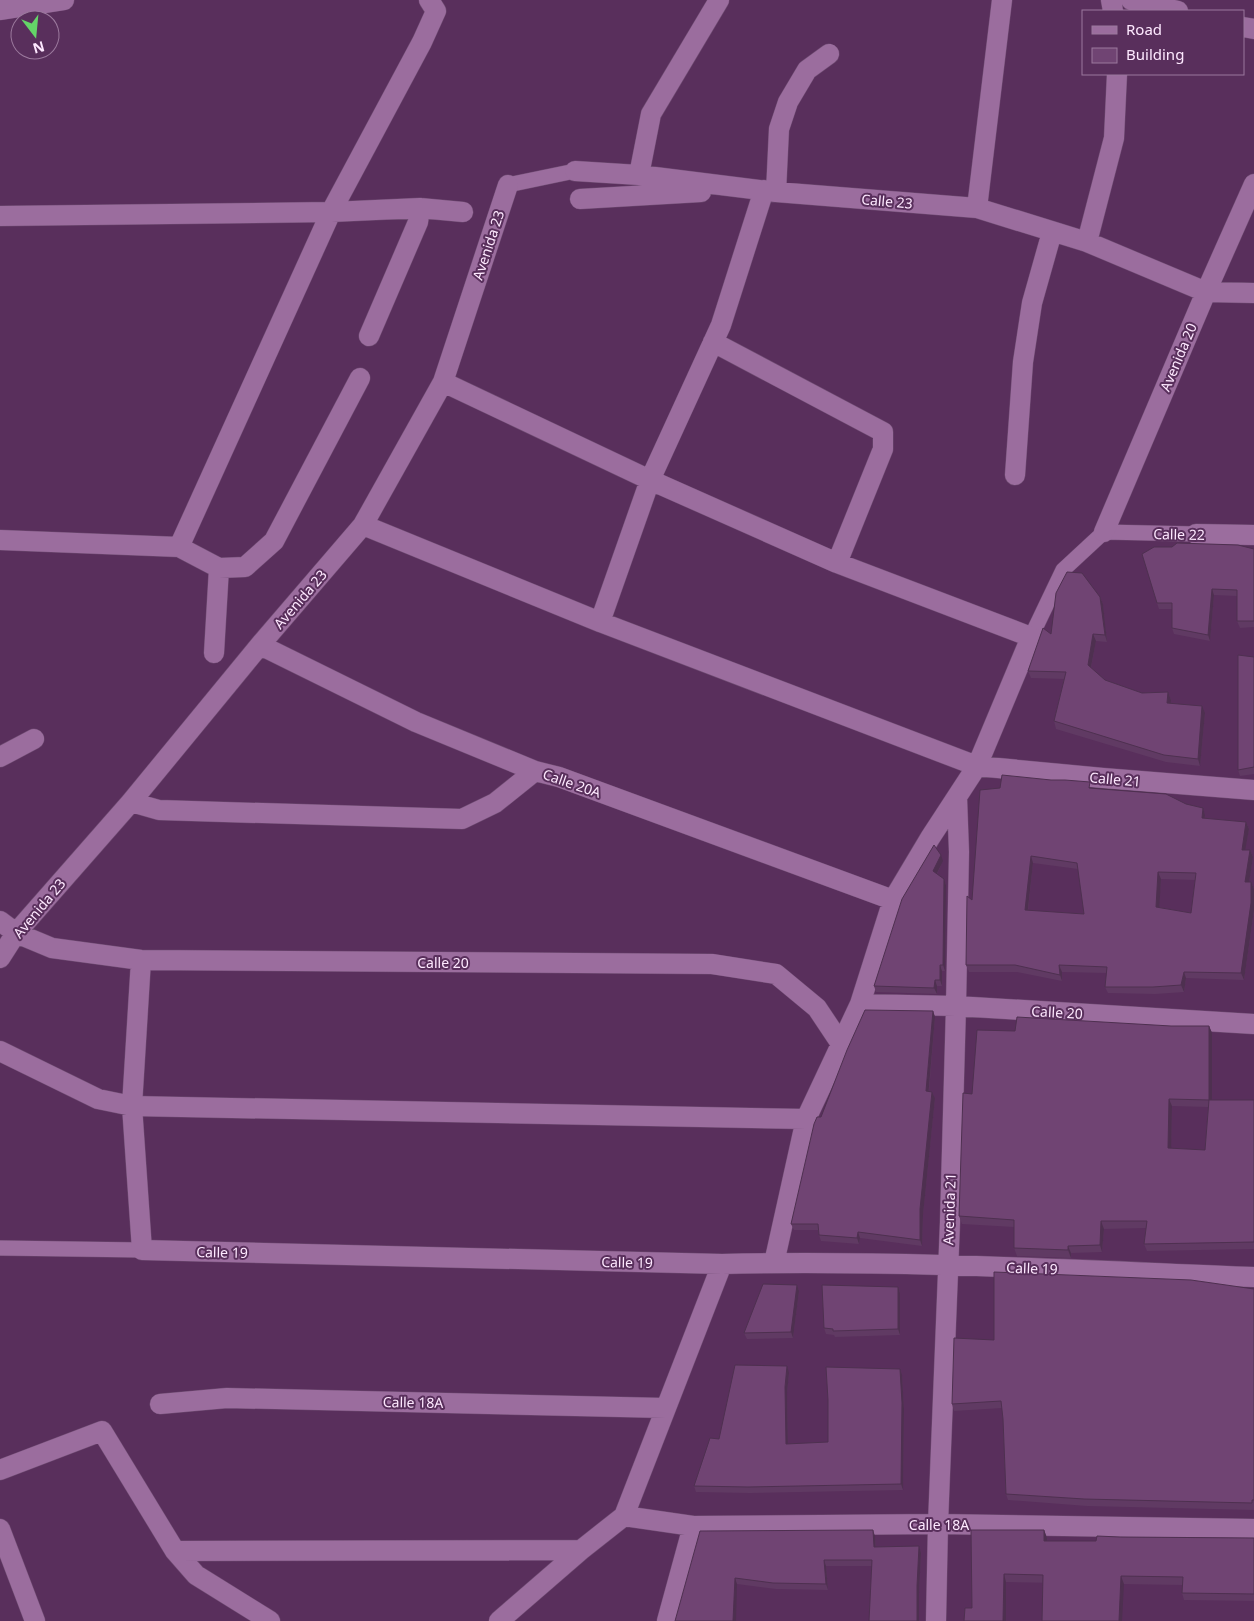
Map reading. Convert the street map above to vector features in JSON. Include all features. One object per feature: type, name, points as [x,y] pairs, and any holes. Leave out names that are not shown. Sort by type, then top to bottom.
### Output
[{"type":"street","points":[[0,10],[64,0]]},
{"type":"street","points":[[179,546],[330,212],[422,42],[436,11],[429,0]]},
{"type":"street","points":[[639,175],[651,114],[719,0]]},
{"type":"street","points":[[977,208],[1002,0]]},
{"type":"street","points":[[1131,0],[1174,10]]},
{"type":"street","points":[[600,622],[650,480],[721,325],[770,191],[779,129],[788,102],[807,70],[829,54]]},
{"type":"street","points":[[1087,242],[1114,138],[1118,75]]},
{"type":"street","name":"Calle 23","points":[[508,185],[575,172],[639,175],[770,191],[977,208],[1087,242],[1206,292],[1254,293]]},
{"type":"street","name":"Avenida 20","points":[[1104,532],[1254,184]]},
{"type":"street","name":"Avenida 23","points":[[0,958],[16,933],[131,802],[363,525],[444,382],[508,185]]},
{"type":"street","points":[[580,199],[716,192],[734,186]]},
{"type":"street","points":[[369,336],[418,222],[420,208]]},
{"type":"street","points":[[0,216],[330,212],[420,208],[463,212]]},
{"type":"street","points":[[1015,475],[1025,354],[1032,303],[1052,232]]},
{"type":"street","points":[[713,342],[884,432],[883,449],[837,563]]},
{"type":"street","points":[[0,540],[179,546],[219,568],[245,567],[274,541],[360,378]]},
{"type":"street","points":[[444,382],[650,480],[837,563],[1031,637]]},
{"type":"street","name":"Calle 21","points":[[363,525],[600,622],[977,766],[1254,790]]},
{"type":"street","points":[[774,1263],[806,1120],[860,1004],[893,900],[930,838],[977,766],[1031,637],[1063,570],[1104,532]]},
{"type":"street","name":"Calle 22","points":[[1104,532],[1254,535]]},
{"type":"street","points":[[214,654],[219,568]]},
{"type":"street","name":"Calle 20A","points":[[260,646],[416,722],[534,771],[559,777],[893,900]]},
{"type":"street","points":[[0,757],[34,738]]},
{"type":"street","points":[[131,802],[160,810],[462,819],[495,802],[534,771]]},
{"type":"street","name":"Avenida 21","points":[[936,1621],[960,852],[957,797]]},
{"type":"street","name":"Calle 20","points":[[0,921],[16,933],[52,948],[141,960],[712,964],[776,974],[817,1008],[841,1044]]},
{"type":"street","points":[[141,960],[132,1106],[142,1250]]},
{"type":"street","name":"Calle 20","points":[[860,1004],[956,1006],[1254,1024]]},
{"type":"street","points":[[0,1051],[98,1099],[132,1106],[806,1120]]},
{"type":"street","name":"Calle 19","points":[[0,1248],[722,1264],[947,1265],[1254,1277]]},
{"type":"street","points":[[499,1621],[580,1550],[624,1516],[722,1264]]},
{"type":"street","name":"Calle 18A","points":[[160,1404],[227,1398],[665,1408]]},
{"type":"street","points":[[0,1470],[102,1431],[175,1551],[196,1575],[270,1621]]},
{"type":"street","name":"Calle 18A","points":[[624,1516],[692,1526],[938,1524],[1254,1529]]},
{"type":"street","points":[[667,1621],[692,1526]]},
{"type":"street","points":[[0,1529],[35,1621]]},
{"type":"street","points":[[175,1551],[580,1550]]},
{"type":"building","points":[[1177,543],[1238,545],[1254,549],[1254,621],[1237,621],[1237,590],[1212,589],[1208,635],[1172,628],[1172,603],[1157,603],[1142,554],[1154,547],[1172,547]]},
{"type":"building","points":[[1067,572],[1082,573],[1100,597],[1105,635],[1093,634],[1088,665],[1105,680],[1142,693],[1168,692],[1167,703],[1202,706],[1198,759],[1164,755],[1054,721],[1066,672],[1028,671],[1043,628],[1051,634],[1056,593]]},
{"type":"building","points":[[1238,655],[1254,657],[1254,767],[1238,770]]},
{"type":"building","points":[[1002,775],[1090,782],[1089,788],[1166,794],[1186,804],[1203,808],[1202,818],[1246,822],[1242,850],[1250,850],[1245,882],[1251,882],[1251,903],[1241,973],[1184,972],[1181,985],[1105,987],[1107,967],[1059,965],[1060,975],[1015,965],[966,965],[967,896],[972,900],[980,790],[1000,788]],"holes":[[[1031,856],[1077,863],[1084,914],[1025,910]],[[1158,872],[1196,873],[1191,913],[1156,907]]]},
{"type":"building","points":[[934,845],[941,855],[933,871],[944,879],[943,965],[940,965],[940,980],[935,980],[934,988],[874,986],[902,899]]},
{"type":"building","points":[[865,1010],[933,1011],[926,1091],[932,1092],[920,1209],[920,1240],[858,1232],[857,1238],[819,1235],[818,1224],[791,1224],[814,1124],[817,1117],[821,1117]]},
{"type":"building","points":[[1017,1017],[1171,1026],[1209,1026],[1209,1100],[1254,1100],[1254,1242],[1144,1244],[1147,1221],[1101,1221],[1100,1245],[1068,1246],[1068,1250],[1014,1248],[1014,1220],[959,1216],[963,1093],[972,1094],[977,1030],[1015,1031]],"holes":[[[1169,1099],[1209,1100],[1205,1150],[1168,1148]]]},
{"type":"building","points":[[994,1272],[1191,1280],[1254,1289],[1254,1500],[1252,1500],[1252,1503],[1084,1499],[1006,1494],[1001,1401],[952,1404],[954,1338],[994,1340]]},
{"type":"building","points":[[763,1284],[797,1285],[791,1332],[744,1333]]},
{"type":"building","points":[[822,1285],[898,1287],[898,1329],[833,1331],[833,1329],[824,1328]]},
{"type":"building","points":[[735,1365],[787,1366],[785,1387],[786,1444],[828,1442],[826,1367],[900,1369],[902,1403],[901,1484],[748,1487],[694,1486],[710,1438],[719,1439]]},
{"type":"building","points":[[873,1530],[874,1547],[919,1546],[917,1621],[869,1621],[872,1560],[824,1560],[826,1584],[773,1583],[735,1578],[733,1621],[675,1621],[700,1531]]},
{"type":"building","points":[[971,1530],[1044,1530],[1044,1541],[1096,1541],[1097,1536],[1254,1538],[1254,1594],[1182,1593],[1183,1577],[1121,1576],[1119,1621],[1042,1621],[1043,1575],[1004,1574],[1003,1621],[964,1621],[965,1608],[972,1608]]}]
